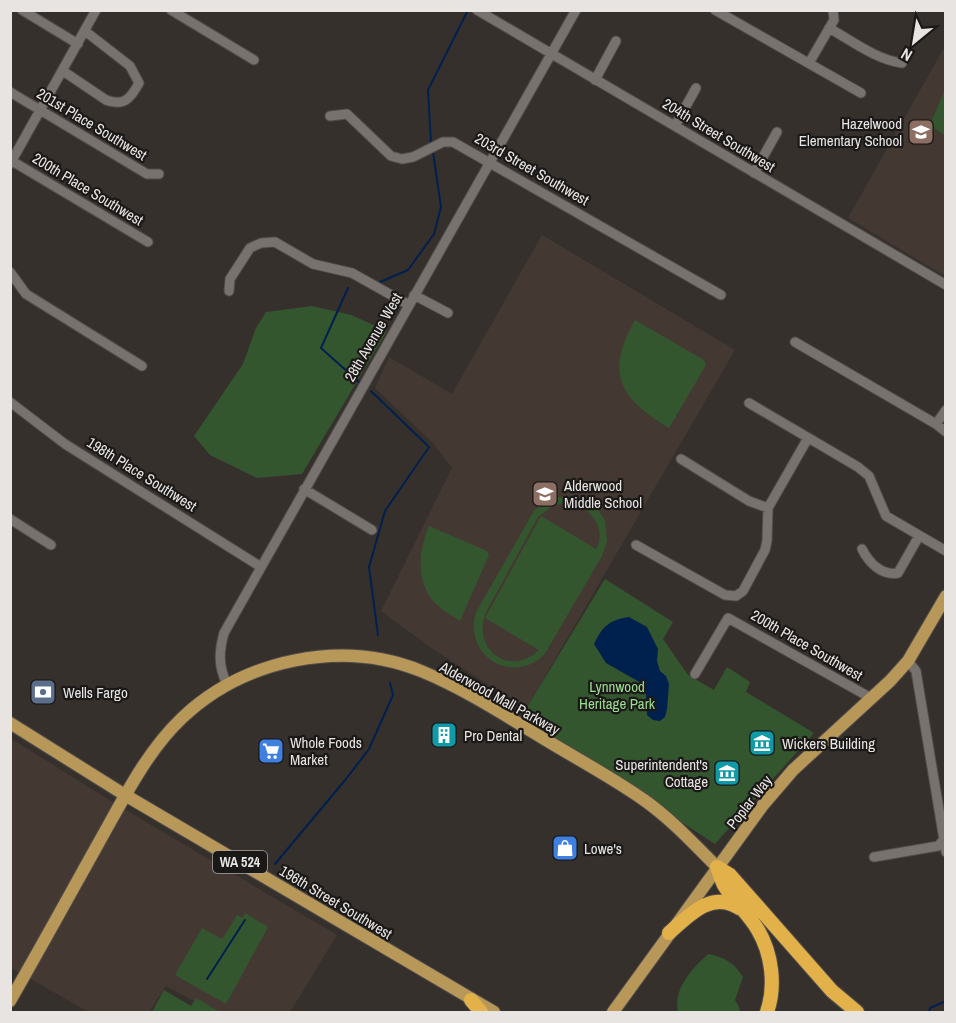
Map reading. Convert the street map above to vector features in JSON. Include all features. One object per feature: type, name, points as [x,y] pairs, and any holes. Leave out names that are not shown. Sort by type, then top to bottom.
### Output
[{"type":"highway","points":[[717,867],[724,886],[758,930],[771,964],[772,994],[767,1012]]},
{"type":"highway","points":[[717,867],[730,875],[832,991],[857,1012]]},
{"type":"highway","points":[[669,933],[708,903],[727,902],[743,911]]},
{"type":"highway","points":[[471,1000],[481,1012]]},
{"type":"main road","name":"Poplar Way","points":[[613,1012],[763,805],[793,770],[908,662],[945,596]]},
{"type":"main road","name":"Alderwood Mall Parkway","points":[[10,1002],[126,795],[159,743],[183,717],[227,684],[273,665],[302,658],[354,657],[391,661],[420,671],[486,705],[643,799],[664,815],[717,867]]},
{"type":"main road","name":"196th Street Southwest","points":[[10,723],[126,795],[494,1012]]},
{"type":"street","points":[[22,10],[78,44]]},
{"type":"street","points":[[11,162],[96,10]]},
{"type":"street","points":[[171,10],[254,60]]},
{"type":"street","name":"204th Street Southwest","points":[[477,10],[945,285]]},
{"type":"street","name":"28th Avenue West","points":[[227,684],[222,674],[220,660],[224,633],[576,10]]},
{"type":"street","points":[[715,10],[861,93]]},
{"type":"street","points":[[809,63],[834,20],[833,10]]},
{"type":"street","points":[[829,28],[879,56],[902,63]]},
{"type":"street","points":[[63,71],[114,103],[125,102],[132,96],[139,83],[130,66],[85,31]]},
{"type":"street","points":[[595,80],[616,41]]},
{"type":"street","points":[[675,126],[696,88]]},
{"type":"street","name":"201st Place Southwest","points":[[10,92],[147,174],[159,174]]},
{"type":"street","name":"203rd Street Southwest","points":[[330,116],[347,114],[391,156],[402,159],[413,157],[449,141],[721,295]]},
{"type":"street","points":[[754,173],[777,132]]},
{"type":"street","name":"200th Place Southwest","points":[[11,162],[148,242]]},
{"type":"street","points":[[229,291],[230,279],[250,248],[261,243],[275,242],[313,264],[352,273],[409,305]]},
{"type":"street","points":[[10,272],[26,294],[142,366]]},
{"type":"street","points":[[414,296],[447,313]]},
{"type":"street","points":[[795,342],[936,424],[945,432]]},
{"type":"street","name":"198th Place Southwest","points":[[10,402],[65,444],[261,567]]},
{"type":"street","points":[[749,403],[858,467],[869,476],[886,516],[945,551]]},
{"type":"street","points":[[936,424],[945,410]]},
{"type":"street","points":[[636,545],[725,595],[736,596],[743,591],[765,550],[768,541],[768,508],[808,438]]},
{"type":"street","points":[[681,459],[749,501],[768,508]]},
{"type":"street","points":[[304,489],[372,530]]},
{"type":"street","points":[[10,519],[51,545]]},
{"type":"street","points":[[862,549],[871,563],[880,569],[889,574],[898,573],[919,536]]},
{"type":"street","name":"200th Place Southwest","points":[[695,674],[728,618],[871,698]]},
{"type":"street","points":[[908,662],[916,671],[945,852]]},
{"type":"street","points":[[874,857],[938,846],[944,838]]},
{"type":"shaded area","name":"Hazelwood Elementary School","points":[[945,46],[945,276],[848,218]]},
{"type":"shaded area","name":"Alderwood Middle School","points":[[542,235],[735,350],[526,709],[430,647],[381,611],[452,468],[431,441],[375,388],[389,357],[452,394]]},
{"type":"shaded area","points":[[10,738],[119,806],[337,935],[290,1012],[214,1012],[166,986],[149,1012],[89,1012],[11,968]]},
{"type":"green space","points":[[945,89],[945,136],[930,125]]},
{"type":"green space","points":[[312,306],[351,315],[387,331],[302,474],[257,478],[210,455],[194,436],[243,364],[256,328],[266,312]]},
{"type":"green space","points":[[635,320],[704,360],[706,365],[669,428],[638,406],[628,395],[622,383],[619,370],[621,355]]},
{"type":"green space","points":[[568,496],[581,498],[598,509],[605,521],[607,541],[602,556],[544,655],[531,664],[518,667],[505,666],[493,661],[483,653],[476,641],[474,627],[476,612],[535,509],[555,498]],"holes":[[[568,502],[576,504],[589,513],[598,526],[600,533],[596,549],[541,516],[485,618],[539,650],[528,658],[516,661],[496,656],[484,638],[483,626],[486,612],[538,517],[552,506]]]},
{"type":"green space","points":[[429,526],[487,551],[489,555],[460,621],[434,602],[421,575],[421,555]]},
{"type":"green space","name":"Lynnwood Heritage Park","points":[[605,579],[673,622],[663,639],[688,675],[714,690],[727,667],[750,682],[746,692],[814,733],[715,844],[521,717]]},
{"type":"green space","points":[[245,913],[268,927],[226,1004],[175,975],[202,928],[222,939],[237,915],[243,918]]},
{"type":"green space","points":[[708,954],[728,961],[743,977],[735,1000],[740,1009],[739,1012],[678,1012],[677,1003],[681,987]]},
{"type":"green space","points":[[164,990],[191,1006],[196,998],[220,1012],[152,1012]]},
{"type":"water","points":[[629,617],[647,627],[658,649],[657,661],[660,671],[666,676],[669,684],[667,709],[665,717],[660,721],[653,720],[647,715],[643,684],[606,663],[594,644],[607,625]]},
{"type":"waterway","points":[[431,143],[428,90],[468,10]]},
{"type":"waterway","points":[[380,282],[408,270],[434,234],[441,207],[433,152]]},
{"type":"waterway","points":[[348,288],[321,348],[359,382]]},
{"type":"waterway","points":[[371,391],[429,447],[385,511],[369,567],[378,635]]},
{"type":"waterway","points":[[275,864],[369,749],[393,695],[390,683]]},
{"type":"waterway","points":[[207,979],[245,920]]},
{"type":"waterway","points":[[929,1012],[930,1008],[946,1001]]},
{"type":"place","name":"Hazelwood Elementary School","points":[[921,132]]},
{"type":"place","name":"Alderwood Middle School","points":[[545,494]]},
{"type":"place","name":"Wells Fargo","points":[[43,692]]},
{"type":"place","name":"Pro Dental","points":[[444,735]]},
{"type":"place","name":"Wickers Building","points":[[762,743]]},
{"type":"place","name":"Whole Foods Market","points":[[271,751]]},
{"type":"place","name":"Superintendent's Cottage","points":[[727,773]]},
{"type":"place","name":"Lowe's","points":[[565,848]]}]
